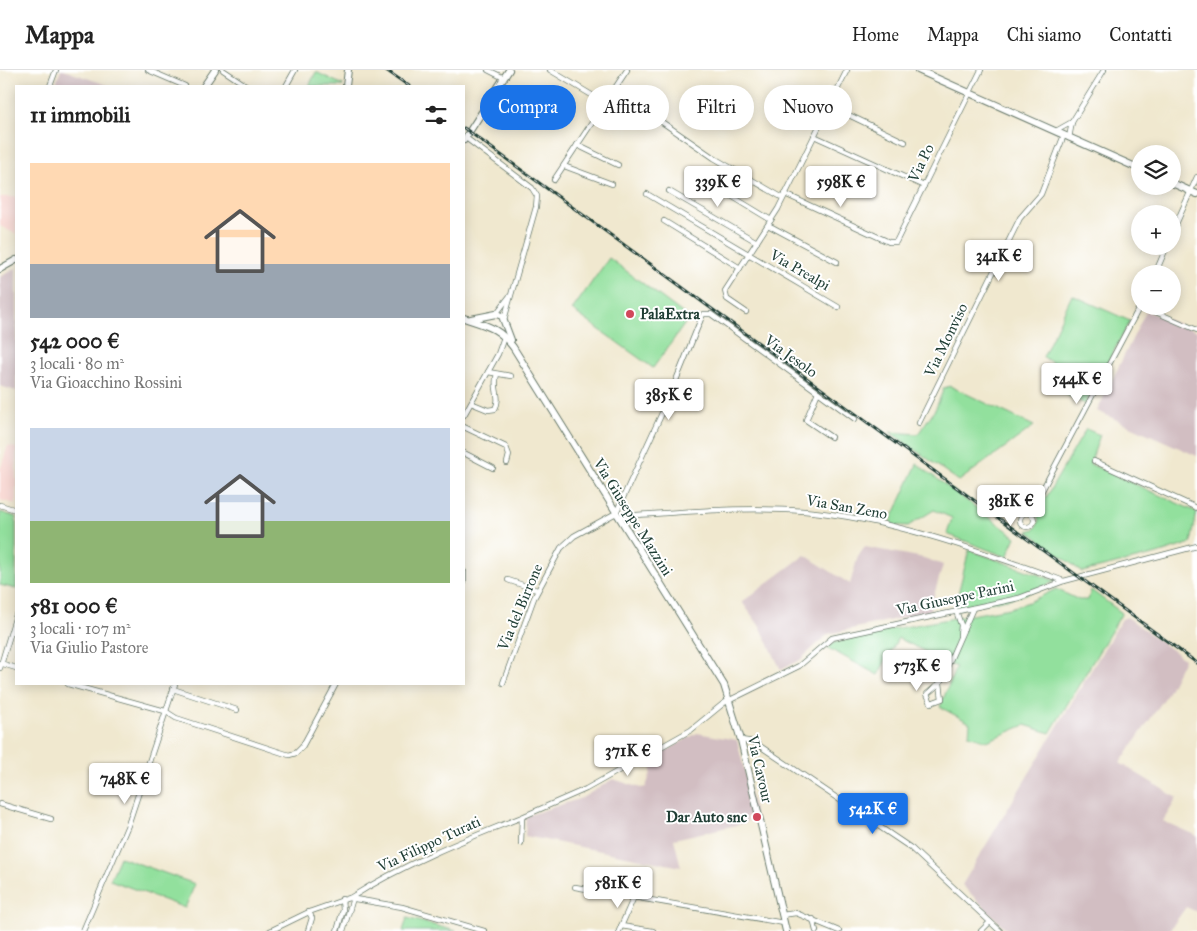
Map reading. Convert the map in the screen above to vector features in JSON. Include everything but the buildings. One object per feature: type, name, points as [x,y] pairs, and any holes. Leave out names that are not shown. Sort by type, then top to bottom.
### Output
[{"type":"street","points":[[50,85],[56,70]]},
{"type":"street","points":[[148,70],[183,85]]},
{"type":"street","points":[[205,85],[215,70]]},
{"type":"street","points":[[223,70],[246,85]]},
{"type":"street","points":[[286,85],[294,70]]},
{"type":"street","points":[[346,85],[348,70]]},
{"type":"street","points":[[488,70],[504,78]]},
{"type":"street","points":[[465,318],[494,327],[501,327],[537,205],[538,196],[526,183],[465,139],[509,70]]},
{"type":"street","points":[[550,70],[586,92]]},
{"type":"street","points":[[617,85],[627,70]]},
{"type":"street","name":"Via Prealpi","points":[[840,85],[847,70]]},
{"type":"street","points":[[918,70],[1131,165]]},
{"type":"street","name":"Via Po","points":[[784,196],[889,242],[894,242],[982,70]]},
{"type":"street","points":[[1055,131],[1072,122],[1104,70]]},
{"type":"street","points":[[852,116],[906,142]]},
{"type":"street","name":"Via Monviso","points":[[918,424],[1021,215],[1041,194],[1072,122]]},
{"type":"street","points":[[669,127],[714,158],[784,196]]},
{"type":"street","points":[[554,180],[587,130]]},
{"type":"street","name":"Via Prealpi","points":[[746,312],[728,300],[725,294],[772,220],[817,130]]},
{"type":"street","points":[[814,136],[924,186]]},
{"type":"street","points":[[577,145],[618,165]]},
{"type":"street","points":[[564,166],[612,184]]},
{"type":"street","points":[[1181,217],[1194,193],[1197,177]]},
{"type":"street","points":[[710,183],[772,220]]},
{"type":"street","points":[[1181,188],[1194,193]]},
{"type":"street","points":[[669,191],[757,242]]},
{"type":"street","points":[[647,194],[748,255]]},
{"type":"street","points":[[664,221],[740,268]]},
{"type":"street","name":"Via Prealpi","points":[[768,225],[838,262]]},
{"type":"street","name":"Via Prealpi","points":[[748,255],[838,307]]},
{"type":"street","points":[[0,269],[15,261]]},
{"type":"street","points":[[0,274],[15,266]]},
{"type":"street","points":[[494,327],[490,319],[511,294]]},
{"type":"street","name":"Via Jesolo","points":[[617,515],[668,400],[702,315],[711,314],[855,420]]},
{"type":"street","points":[[465,318],[495,315],[502,316],[504,322]]},
{"type":"street","points":[[1030,513],[1136,315]]},
{"type":"street","points":[[1162,315],[1197,330]]},
{"type":"street","name":"Via Giuseppe Mazzini","points":[[504,322],[511,346]]},
{"type":"street","name":"Via Giuseppe Mazzini","points":[[494,327],[504,335],[511,346],[723,684],[730,700]]},
{"type":"street","points":[[465,413],[498,354],[504,335]]},
{"type":"street","points":[[498,354],[511,346]]},
{"type":"street","points":[[488,372],[510,376]]},
{"type":"street","points":[[470,403],[488,410],[494,408],[498,399],[494,386],[497,374]]},
{"type":"street","points":[[818,392],[806,420],[832,437]]},
{"type":"street","points":[[465,427],[506,447],[509,455],[507,463]]},
{"type":"street","points":[[465,454],[493,468]]},
{"type":"street","points":[[1094,461],[1197,508]]},
{"type":"street","points":[[0,505],[15,510]]},
{"type":"street","name":"Via San Zeno","points":[[617,515],[750,510],[816,513],[889,527],[965,546],[1064,581]]},
{"type":"street","name":"Via del Birrone","points":[[503,683],[538,590],[566,542],[617,515]]},
{"type":"street","name":"Via Giuseppe Parini","points":[[730,700],[798,666],[832,638],[1022,597],[1064,581],[1197,546]]},
{"type":"street","points":[[508,580],[538,590]]},
{"type":"street","points":[[940,683],[942,699],[931,702],[927,694],[940,683],[966,628],[973,608]]},
{"type":"street","points":[[956,611],[961,625],[960,638]]},
{"type":"street","points":[[15,618],[0,665],[15,668]]},
{"type":"street","points":[[72,685],[165,711],[176,718],[284,755],[292,755],[303,746],[335,685]]},
{"type":"street","points":[[83,931],[128,825],[175,685]]},
{"type":"street","points":[[173,689],[237,710]]},
{"type":"street","name":"Via Cavour","points":[[730,700],[786,931]]},
{"type":"street","name":"Via Filippo Turati","points":[[351,898],[365,887],[422,858],[572,796],[602,781],[694,728],[718,707],[730,700]]},
{"type":"street","points":[[741,740],[754,742],[911,848],[1000,931]]},
{"type":"street","points":[[0,804],[51,820]]},
{"type":"street","points":[[521,843],[522,816]]},
{"type":"street","points":[[574,887],[633,899],[784,923]]},
{"type":"street","points":[[343,931],[351,898]]},
{"type":"street","points":[[270,931],[309,912],[342,899],[351,898],[402,907],[484,931]]},
{"type":"street","points":[[337,931],[343,910],[342,899]]},
{"type":"street","points":[[619,931],[633,899]]},
{"type":"street","points":[[308,931],[312,918],[309,912]]},
{"type":"street","points":[[782,915],[796,913],[840,931]]},
{"type":"street","points":[[813,920],[816,931]]},
{"type":"street","points":[[981,931],[990,922]]},
{"type":"street","points":[[621,926],[654,931]]},
{"type":"shaded area","points":[[61,70],[63,70],[107,85],[55,85]]},
{"type":"shaded area","points":[[0,197],[15,197],[15,234],[0,226]]},
{"type":"shaded area","points":[[15,269],[15,391],[0,386],[0,277]]},
{"type":"shaded area","points":[[1144,315],[1156,315],[1197,331],[1197,456],[1097,411]]},
{"type":"shaded area","points":[[8,446],[15,448],[15,504],[0,500],[0,470]]},
{"type":"shaded area","points":[[865,547],[924,558],[943,565],[929,612],[828,634],[800,660],[781,670],[761,628],[742,602],[805,555],[850,584],[858,556]]},
{"type":"shaded area","points":[[1127,617],[1184,659],[1166,696],[1120,763],[1177,798],[1163,821],[1197,836],[1197,912],[1186,907],[1169,931],[1008,931],[962,885],[1122,619]]},
{"type":"shaded area","points":[[697,733],[737,740],[755,814],[747,816],[748,821],[741,824],[674,839],[681,867],[525,836],[526,816],[582,798],[613,779],[641,788],[646,787],[651,772],[651,760]]},
{"type":"green space","points":[[316,72],[343,85],[310,85]]},
{"type":"green space","name":"PalaExtra","points":[[609,258],[689,318],[653,368],[572,310]]},
{"type":"green space","points":[[1072,295],[1130,321],[1085,404],[1055,389],[1063,369],[1043,357]]},
{"type":"green space","points":[[950,386],[1034,426],[959,481],[890,432],[918,434],[936,408],[944,388]]},
{"type":"green space","points":[[1086,429],[1100,435],[1090,464],[1197,512],[1191,543],[1157,554],[1082,572],[1028,531],[1035,529],[1039,522],[1037,513]]},
{"type":"green space","points":[[917,464],[1016,537],[1007,557],[947,534],[952,518],[934,510],[908,526],[889,525]]},
{"type":"green space","points":[[0,512],[15,517],[15,589],[0,585]]},
{"type":"green space","points":[[969,550],[1056,581],[1021,596],[954,610]]},
{"type":"green space","points":[[1056,589],[1079,600],[1088,600],[1091,590],[1122,613],[1050,733],[1025,725],[987,741],[969,735],[970,723],[940,707],[956,667],[898,638],[878,675],[828,648],[833,643],[882,631],[1010,608],[1029,602]]},
{"type":"green space","points":[[120,857],[195,884],[185,908],[110,880]]},
{"type":"green space","points":[[407,918],[456,931],[403,931]]},
{"type":"railway","points":[[386,70],[408,85]]},
{"type":"railway","points":[[465,129],[1197,663]]},
{"type":"place","name":"PalaExtra","points":[[630,314]]},
{"type":"place","name":"Dar Auto snc","points":[[757,817]]}]
